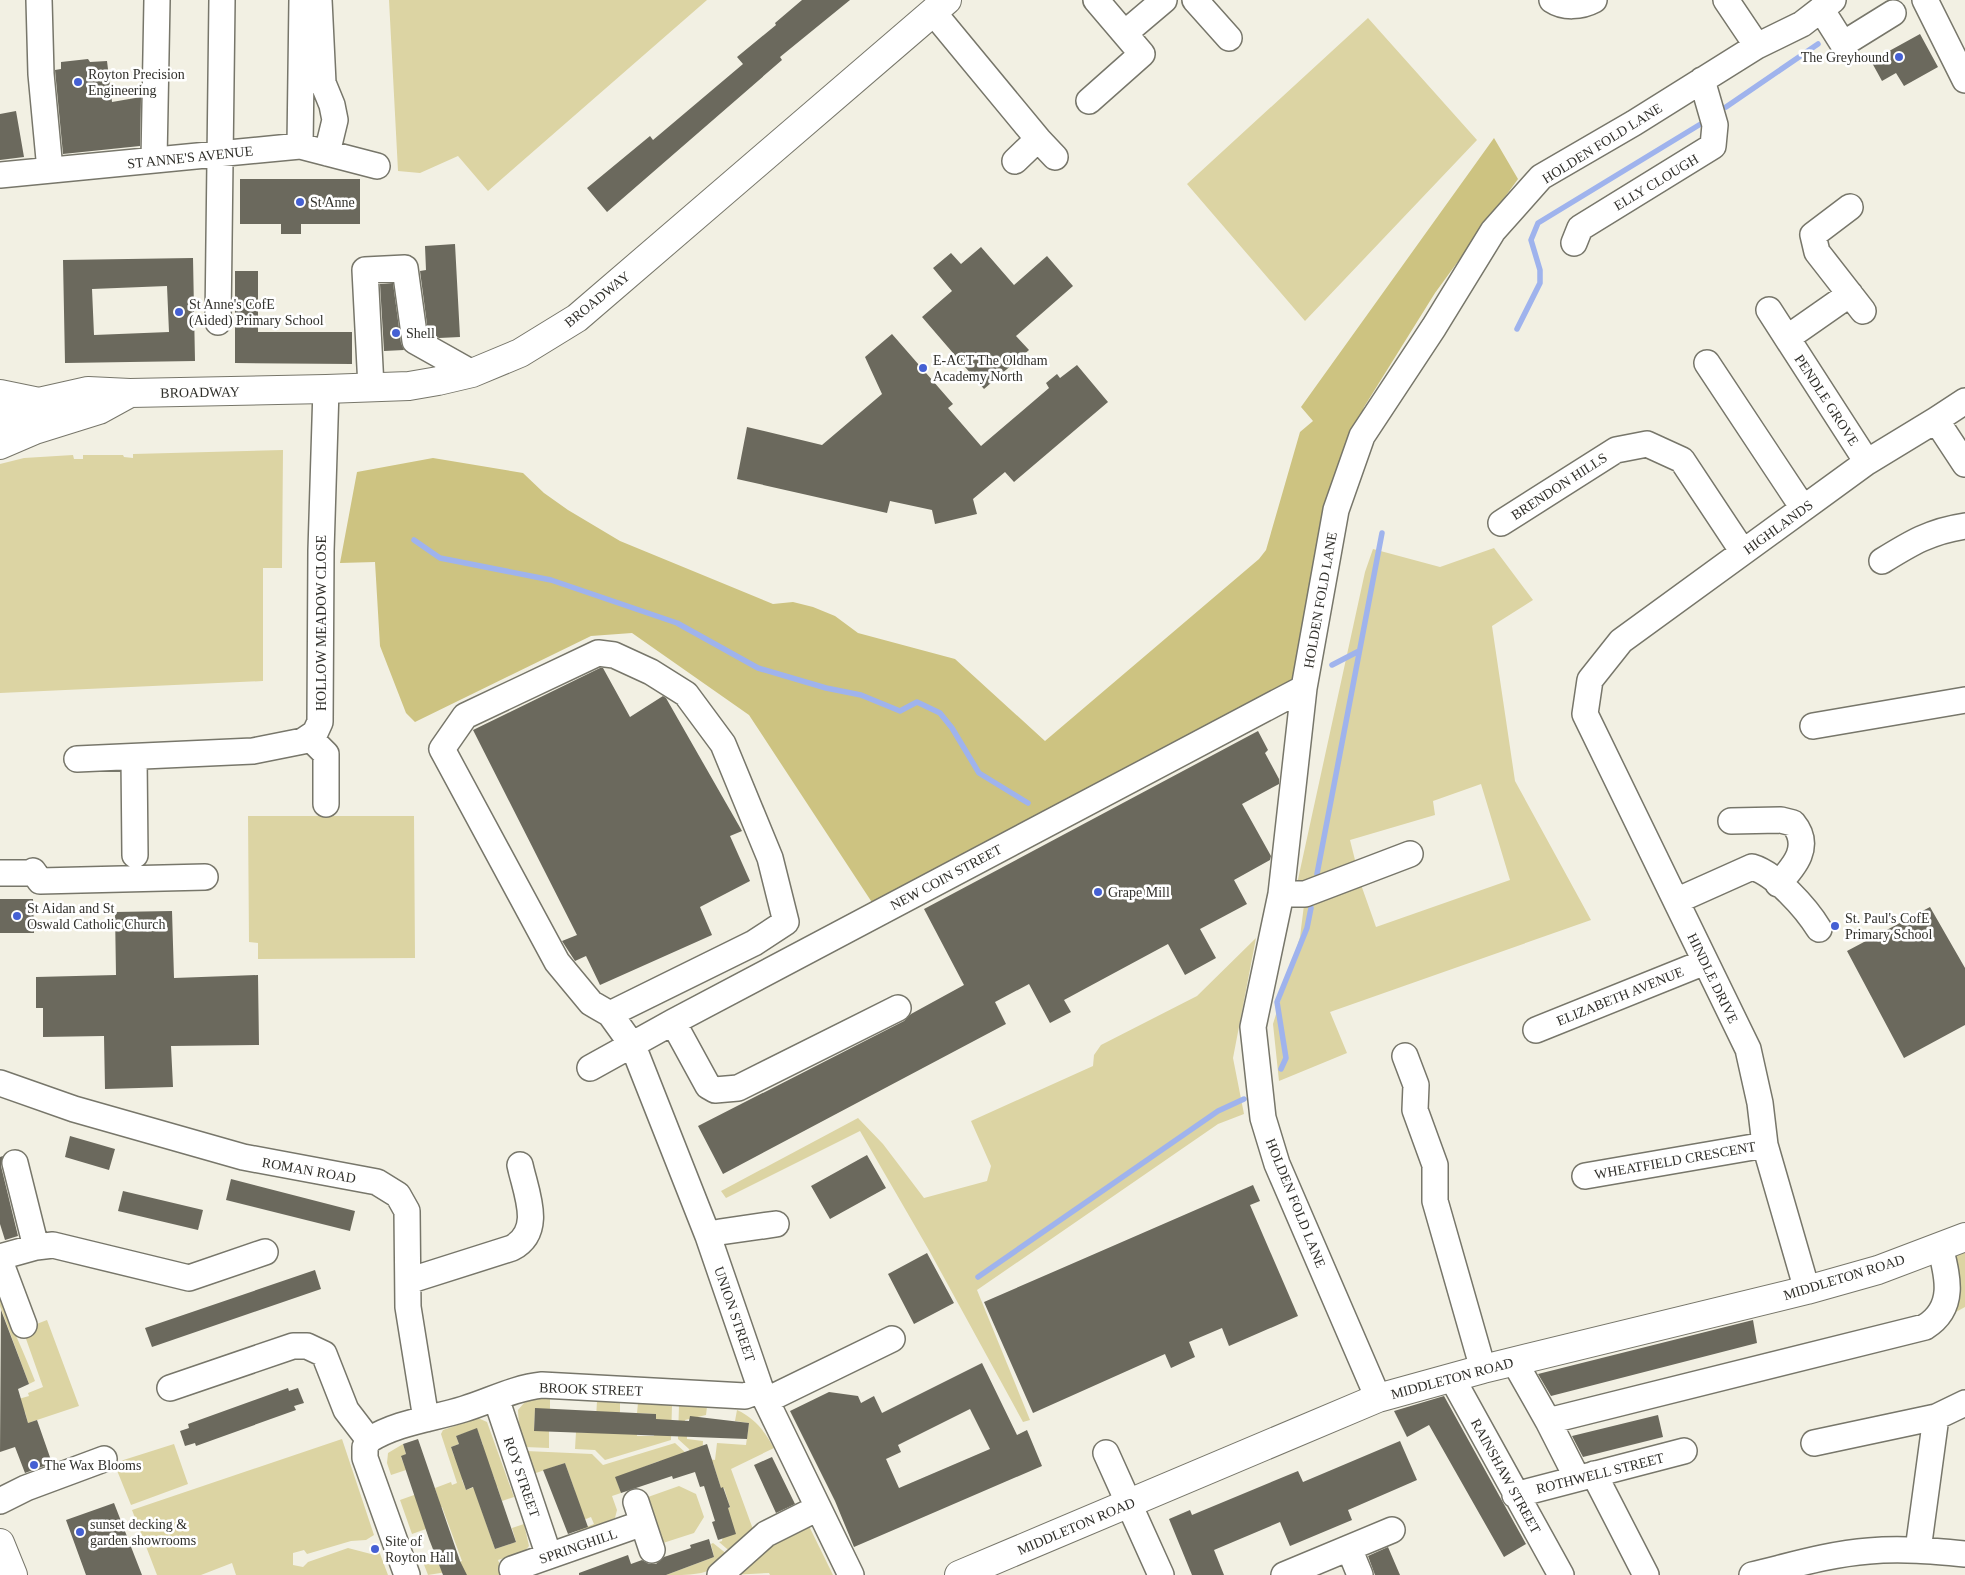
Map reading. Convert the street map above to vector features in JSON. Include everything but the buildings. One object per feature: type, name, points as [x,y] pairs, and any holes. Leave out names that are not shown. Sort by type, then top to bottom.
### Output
[{"type":"main road","name":"BROADWAY","points":[[0,419],[39,402],[88,391],[326,389],[409,386],[472,372],[520,353],[577,318],[940,6]]},
{"type":"main road","name":"BROADWAY","points":[[0,445],[35,430],[99,410],[130,392]]},
{"type":"main road","points":[[0,394],[39,402]]},
{"type":"main road","name":"MIDDLETON ROAD","points":[[958,1575],[1378,1398],[1454,1376],[1807,1290],[1878,1270],[1965,1237]]},
{"type":"main road","points":[[0,1544],[13,1575]]},
{"type":"street","points":[[39,0],[41,74],[50,170]]},
{"type":"street","points":[[154,160],[156,0]]},
{"type":"street","points":[[218,322],[222,0]]},
{"type":"street","points":[[300,146],[302,0]]},
{"type":"street","points":[[319,0],[323,83],[332,105],[335,120],[327,153]]},
{"type":"street","points":[[1089,102],[1142,54],[1096,0]]},
{"type":"street","points":[[1125,33],[1164,0]]},
{"type":"street","points":[[1195,0],[1228,38]]},
{"type":"street","points":[[1552,0],[1560,5],[1585,5],[1594,0]]},
{"type":"street","points":[[1726,0],[1757,46]]},
{"type":"street","points":[[1925,0],[1965,80]]},
{"type":"street","points":[[1827,5],[1843,44],[1893,13]]},
{"type":"street","name":"HOLDEN FOLD LANE","points":[[1378,1398],[1277,1164],[1262,1118],[1253,1028],[1281,894],[1304,688],[1336,510],[1362,436],[1434,328],[1492,231],[1541,177],[1757,46],[1802,24],[1827,5]]},
{"type":"street","points":[[940,6],[1038,139],[1055,158]]},
{"type":"street","name":"ELLY CLOUGH","points":[[1574,243],[1580,228],[1713,146],[1715,125],[1702,80]]},
{"type":"street","points":[[1016,161],[1038,139]]},
{"type":"street","name":"ST ANNE'S AVENUE","points":[[0,175],[300,146],[377,166]]},
{"type":"street","points":[[1787,338],[1856,302],[1817,252],[1813,235],[1850,207]]},
{"type":"street","points":[[371,387],[364,270],[404,268],[415,341],[472,372]]},
{"type":"street","name":"PENDLE GROVE","points":[[1769,310],[1867,462]]},
{"type":"street","points":[[1707,362],[1803,508]]},
{"type":"street","name":"HOLLOW MEADOW CLOSE","points":[[309,737],[315,733],[320,722],[321,551],[326,389]]},
{"type":"street","name":"HIGHLANDS","points":[[1590,680],[1621,641],[1867,462],[1965,401]]},
{"type":"street","points":[[1936,420],[1965,464]]},
{"type":"street","name":"BRENDON HILLS","points":[[1501,523],[1616,450],[1647,444],[1682,460],[1743,552]]},
{"type":"street","points":[[1882,561],[1916,539],[1943,529],[1965,526]]},
{"type":"street","points":[[598,652],[614,655],[651,672],[686,694],[724,744],[770,858],[786,922],[754,943],[610,1014],[591,1003],[557,962],[442,749],[465,716],[598,652]]},
{"type":"street","name":"HINDLE DRIVE","points":[[1590,680],[1585,714],[1748,1049],[1760,1103],[1765,1145],[1807,1290]]},
{"type":"street","name":"NEW COIN STREET","points":[[590,1068],[633,1046],[673,1022],[1304,688]]},
{"type":"street","points":[[1813,726],[1965,700]]},
{"type":"street","points":[[77,759],[253,751],[304,741],[309,737],[326,754],[326,804]]},
{"type":"street","points":[[134,757],[135,855]]},
{"type":"street","points":[[1731,821],[1781,820],[1794,822],[1802,844],[1799,858],[1794,867],[1778,884]]},
{"type":"street","points":[[1281,894],[1305,894],[1410,854]]},
{"type":"street","points":[[1676,901],[1752,867],[1762,870],[1808,911],[1818,929]]},
{"type":"street","points":[[0,874],[30,872],[40,881],[206,877]]},
{"type":"street","name":"ELIZABETH AVENUE","points":[[1536,1030],[1705,962]]},
{"type":"street","points":[[673,1022],[708,1086],[715,1090],[738,1088],[898,1008]]},
{"type":"street","name":"UNION STREET","points":[[610,1014],[633,1046],[708,1236],[767,1401],[851,1575]]},
{"type":"street","points":[[1405,1056],[1416,1085],[1415,1110],[1435,1165],[1436,1201],[1483,1369]]},
{"type":"street","name":"ROMAN ROAD","points":[[0,1086],[243,1157],[377,1182],[398,1195],[407,1211],[408,1307],[426,1419]]},
{"type":"street","name":"WHEATFIELD CRESCENT","points":[[1585,1176],[1765,1145]]},
{"type":"street","points":[[15,1163],[36,1247]]},
{"type":"street","points":[[408,1281],[512,1248],[523,1240],[531,1228],[532,1218],[520,1165]]},
{"type":"street","points":[[708,1236],[720,1232],[776,1224]]},
{"type":"street","points":[[0,1257],[36,1247],[53,1245],[188,1278],[265,1252]]},
{"type":"street","points":[[1548,1421],[1925,1327],[1933,1322],[1946,1304],[1948,1278],[1940,1247]]},
{"type":"street","points":[[0,1261],[24,1325]]},
{"type":"street","points":[[170,1388],[199,1366],[293,1346],[306,1346],[324,1354],[346,1410],[369,1440],[365,1458],[407,1575]]},
{"type":"street","name":"BROOK STREET","points":[[369,1440],[394,1426],[426,1419],[496,1398],[513,1390],[542,1385],[744,1396],[767,1401],[895,1346]]},
{"type":"street","points":[[1514,1361],[1548,1421],[1585,1476],[1646,1575]]},
{"type":"street","name":"RAINSHAW STREET","points":[[1454,1376],[1457,1387],[1560,1575]]},
{"type":"street","name":"ROY STREET","points":[[496,1398],[549,1556]]},
{"type":"street","points":[[1814,1443],[1936,1417],[1965,1403]]},
{"type":"street","points":[[1918,1550],[1936,1417]]},
{"type":"street","name":"ROTHWELL STREET","points":[[1515,1495],[1684,1451]]},
{"type":"street","points":[[1106,1453],[1161,1575]]},
{"type":"street","points":[[0,1500],[26,1488],[104,1459]]},
{"type":"street","points":[[720,1575],[766,1534],[818,1508]]},
{"type":"street","name":"SPRINGHILL","points":[[512,1569],[549,1556],[640,1512],[652,1550]]},
{"type":"street","points":[[1284,1575],[1392,1530]]},
{"type":"street","points":[[1349,1548],[1360,1575]]},
{"type":"street","points":[[1752,1575],[1868,1551],[1918,1550],[1965,1554]]},
{"type":"shaded area","points":[[389,0],[707,0],[488,191],[458,156],[420,173],[398,171]]},
{"type":"shaded area","points":[[1368,18],[1477,140],[1305,321],[1187,184]]},
{"type":"shaded area","points":[[1494,138],[1518,179],[1435,293],[1364,407],[1352,443],[1299,685],[875,907],[749,715],[632,633],[591,636],[415,722],[406,713],[380,646],[375,562],[340,563],[357,472],[433,458],[523,473],[544,493],[568,510],[620,541],[773,604],[793,602],[813,607],[835,616],[858,633],[955,659],[1045,741],[1259,559],[1266,550],[1300,432],[1313,421],[1301,407]]},
{"type":"shaded area","points":[[283,450],[282,568],[263,568],[263,681],[0,693],[0,464],[24,458],[73,455],[74,459],[83,459],[83,455],[123,455],[124,457],[133,458],[133,454]]},
{"type":"shaded area","points":[[1494,548],[1533,600],[1492,626],[1515,781],[1591,920],[1330,1012],[1347,1053],[1279,1081],[1273,1024],[1300,937],[1305,897],[1359,879],[1376,927],[1510,880],[1481,784],[1433,801],[1435,815],[1350,840],[1357,868],[1297,884],[1365,572],[1373,549],[1440,567]]},
{"type":"shaded area","points":[[248,816],[414,816],[415,958],[258,959],[258,943],[249,942]]},
{"type":"shaded area","points":[[1256,938],[1233,1058],[1244,1114],[1218,1124],[977,1290],[1030,1420],[1023,1422],[930,1252],[860,1131],[726,1198],[721,1191],[858,1118],[883,1144],[924,1198],[987,1181],[991,1166],[971,1121],[1093,1066],[1094,1055],[1101,1045],[1197,996]]},
{"type":"shaded area","points":[[1965,1249],[1965,1307],[1943,1319],[1950,1256]]},
{"type":"shaded area","points":[[0,1297],[35,1381],[29,1384],[0,1306]]},
{"type":"shaded area","points":[[47,1320],[79,1406],[28,1423],[25,1412],[8,1402],[29,1396],[28,1393],[43,1387],[25,1336],[34,1325]]},
{"type":"shaded area","points":[[536,1398],[550,1398],[550,1409],[535,1409],[534,1430],[549,1431],[549,1448],[525,1447],[519,1426],[518,1410],[524,1403]]},
{"type":"shaded area","points":[[597,1401],[620,1402],[620,1412],[602,1433],[637,1433],[637,1436],[654,1436],[656,1414],[637,1413],[638,1403],[672,1405],[671,1440],[605,1460],[595,1450],[575,1449],[576,1432],[589,1433],[590,1419],[596,1419]]},
{"type":"shaded area","points":[[679,1405],[707,1407],[706,1415],[685,1420],[684,1434],[687,1435],[687,1439],[703,1441],[702,1458],[715,1460],[717,1443],[746,1445],[749,1423],[735,1421],[737,1410],[759,1426],[774,1448],[731,1469],[754,1532],[733,1554],[719,1542],[722,1541],[728,1508],[730,1507],[724,1488],[721,1488],[713,1463],[696,1467],[689,1449],[678,1439]]},
{"type":"shaded area","points":[[478,1418],[487,1422],[514,1497],[502,1501],[497,1486],[476,1494],[495,1549],[516,1542],[512,1528],[524,1524],[529,1546],[525,1551],[498,1560],[504,1575],[467,1575],[459,1570],[428,1575],[423,1562],[436,1557],[441,1569],[462,1561],[442,1507],[421,1514],[426,1529],[412,1534],[400,1500],[414,1495],[439,1501],[435,1488],[451,1482],[452,1485],[457,1483],[441,1434],[443,1430]],"holes":[[[477,1429],[483,1445],[481,1446],[495,1480],[466,1490],[462,1480],[470,1477],[454,1456],[451,1447],[459,1444],[456,1436]]]},
{"type":"shaded area","points":[[342,1439],[374,1535],[366,1540],[351,1541],[307,1554],[304,1550],[293,1553],[293,1565],[303,1567],[308,1562],[348,1548],[371,1554],[379,1551],[388,1575],[236,1575],[232,1563],[201,1575],[157,1575],[132,1510]]},
{"type":"shaded area","points":[[675,1443],[687,1454],[660,1463],[659,1461],[616,1478],[621,1493],[612,1496],[617,1510],[615,1518],[578,1534],[577,1531],[594,1524],[591,1517],[566,1527],[575,1491],[565,1463],[533,1474],[526,1451],[592,1454],[603,1465]]},
{"type":"shaded area","points":[[174,1444],[188,1484],[131,1505],[114,1463]]},
{"type":"shaded area","points":[[403,1444],[406,1454],[401,1457],[406,1470],[391,1475],[387,1463],[388,1453]]},
{"type":"shaded area","points":[[679,1486],[696,1494],[704,1517],[694,1533],[663,1543],[648,1497]]},
{"type":"shaded area","points":[[806,1520],[833,1575],[770,1575],[769,1573],[730,1575]]},
{"type":"shaded area","points":[[713,1543],[732,1558],[715,1568],[701,1573],[666,1575],[714,1557],[711,1544]]},
{"type":"waterway","points":[[1726,107],[1818,44]]},
{"type":"waterway","points":[[1517,329],[1540,283],[1540,270],[1531,240],[1538,223],[1699,125]]},
{"type":"waterway","points":[[1317,874],[1382,533]]},
{"type":"waterway","points":[[414,540],[440,558],[551,580],[677,623],[758,668],[826,688],[861,695],[900,711],[917,702],[940,713],[952,728],[979,773],[1028,803]]},
{"type":"waterway","points":[[1332,665],[1359,651]]},
{"type":"waterway","points":[[1281,1069],[1286,1058],[1277,1002],[1307,928],[1311,908]]},
{"type":"waterway","points":[[978,1277],[1218,1111],[1244,1099]]},
{"type":"place","name":"The Greyhound","points":[[1899,57]]},
{"type":"place","name":"Royton Precision Engineering","points":[[78,82]]},
{"type":"place","name":"St Anne","points":[[300,202]]},
{"type":"place","name":"St Anne's CofE (Aided) Primary School","points":[[179,312]]},
{"type":"place","name":"Shell","points":[[396,333]]},
{"type":"place","name":"E-ACT The Oldham Academy North","points":[[923,368]]},
{"type":"place","name":"Grape Mill","points":[[1098,892]]},
{"type":"place","name":"St Aidan and St Oswald Catholic Church","points":[[17,916]]},
{"type":"place","name":"St. Paul's CofE Primary School","points":[[1835,926]]},
{"type":"place","name":"The Wax Blooms","points":[[34,1465]]},
{"type":"place","name":"sunset decking & garden showrooms","points":[[80,1532]]},
{"type":"place","name":"Site of Royton Hall","points":[[375,1549]]}]
